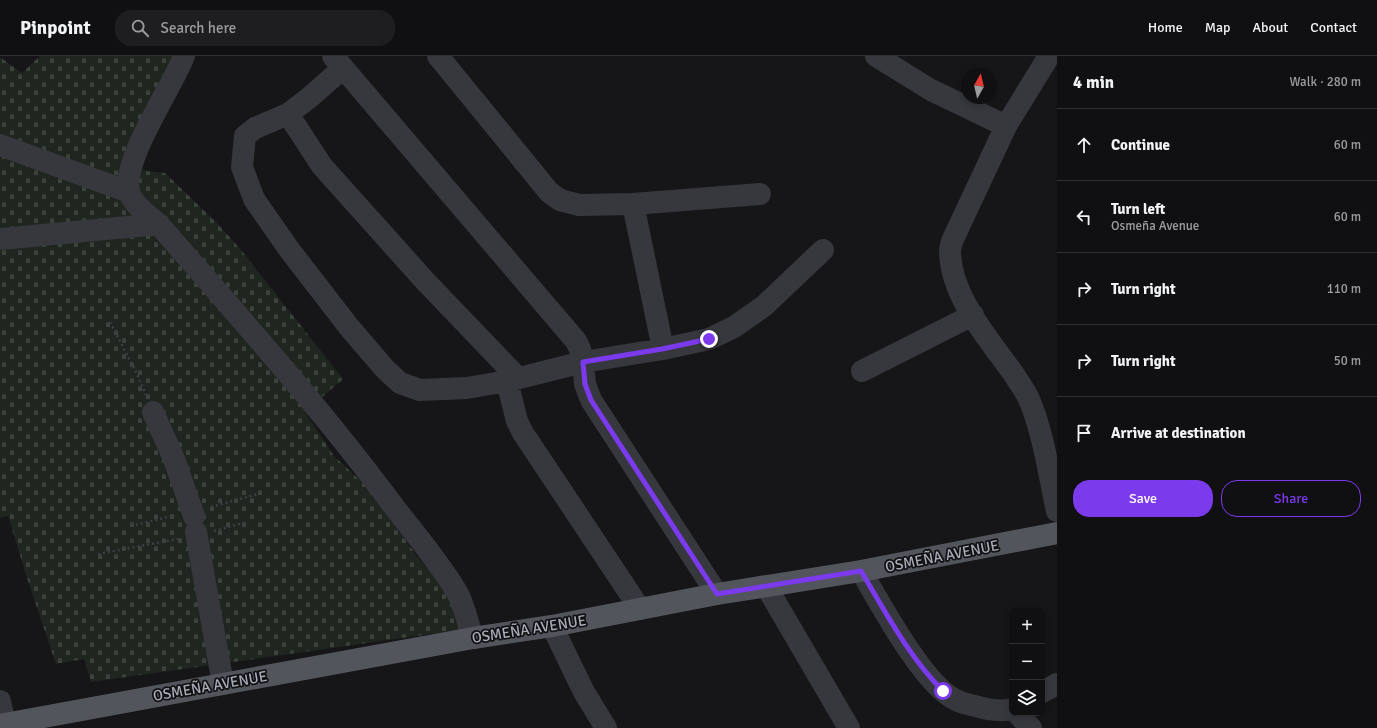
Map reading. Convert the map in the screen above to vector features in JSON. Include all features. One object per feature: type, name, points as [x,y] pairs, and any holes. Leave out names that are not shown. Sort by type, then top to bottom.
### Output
[{"type":"main road","name":"OSMEÑA AVENUE","points":[[2,724],[473,638],[552,626],[717,594],[861,571],[1057,533]]},
{"type":"street","points":[[184,56],[179,70],[149,124],[135,158],[129,180],[129,192],[137,204],[158,224],[263,344],[374,479],[446,576],[458,595],[473,638]]},
{"type":"street","points":[[438,56],[549,192],[560,200],[579,205],[633,204],[760,194]]},
{"type":"street","points":[[876,56],[931,90],[1006,126]]},
{"type":"street","points":[[1049,56],[1006,126],[954,237],[950,250],[953,273],[962,297],[984,333],[1001,355],[1027,395],[1037,420],[1057,511]]},
{"type":"street","points":[[717,594],[591,400],[585,384],[583,362],[580,349],[568,329],[338,62],[309,98],[288,114],[255,128],[246,136],[242,167],[254,199],[288,248],[349,327],[390,374],[400,383],[420,390],[467,388],[583,362],[662,349],[709,339],[734,327],[764,306],[823,250]]},
{"type":"street","points":[[288,114],[322,166],[512,379],[517,420],[523,433],[640,609]]},
{"type":"street","points":[[0,145],[129,192]]},
{"type":"street","points":[[633,204],[662,349]]},
{"type":"street","points":[[0,239],[158,224]]},
{"type":"street","points":[[862,371],[973,315]]},
{"type":"street","points":[[152,412],[174,459],[195,524],[223,684]]},
{"type":"street","points":[[861,571],[904,643],[928,676],[943,691],[955,700],[987,709],[1004,711],[1009,710]]},
{"type":"street","points":[[766,586],[849,728]]},
{"type":"street","points":[[552,626],[584,692],[606,728]]},
{"type":"street","points":[[1045,690],[1057,684]]},
{"type":"street","points":[[0,701],[2,724]]},
{"type":"street","points":[[1021,716],[1031,728]]},
{"type":"path","points":[[110,322],[136,372],[152,412]]},
{"type":"path","points":[[98,554],[195,524],[258,494]]},
{"type":"path","points":[[131,526],[246,522]]},
{"type":"green space","points":[[40,56],[186,56],[129,161],[146,171],[165,173],[217,223],[241,250],[343,379],[305,412],[334,456],[368,488],[419,559],[456,597],[466,629],[91,682],[84,659],[56,664],[8,516],[0,518],[0,57],[22,73]]},
{"type":"route","points":[[709,339],[662,349],[583,362],[585,384],[591,400],[717,594],[861,571],[904,643],[928,676],[943,691]]}]
